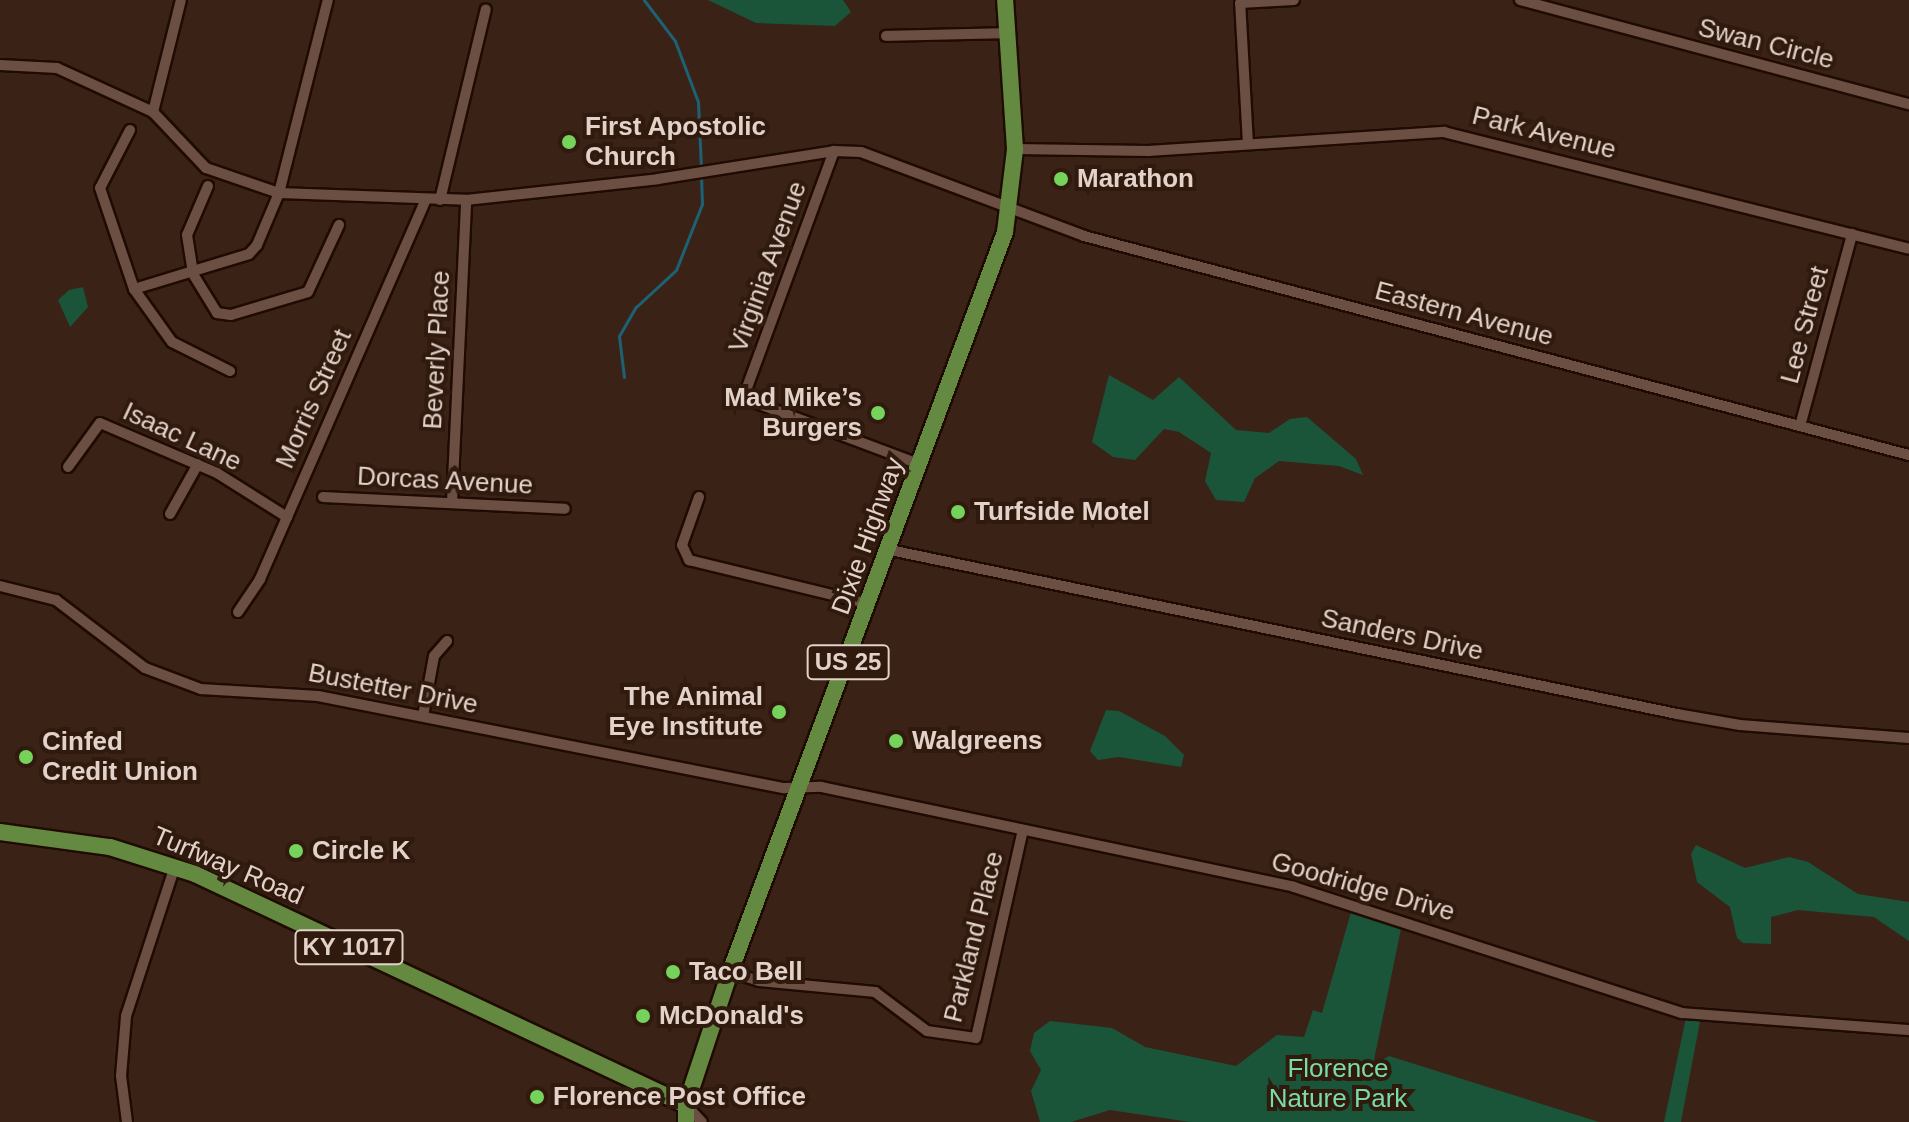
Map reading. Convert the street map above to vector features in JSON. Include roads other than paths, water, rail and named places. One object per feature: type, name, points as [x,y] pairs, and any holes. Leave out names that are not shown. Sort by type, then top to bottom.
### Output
[{"type":"main road","name":"Dixie Highway","points":[[686,1122],[686,1105],[730,972],[890,550],[1011,210],[1015,149],[1005,0]]},
{"type":"main road","name":"Turfway Road","points":[[0,832],[110,847],[175,866],[686,1105]]},
{"type":"street","points":[[0,65],[49,65],[153,112],[181,0]]},
{"type":"street","points":[[134,289],[193,274],[249,254],[279,193],[328,0]]},
{"type":"street","points":[[1248,144],[1240,3],[1294,0]]},
{"type":"street","name":"Swan Circle","points":[[1520,0],[1909,104]]},
{"type":"street","points":[[440,200],[486,9]]},
{"type":"street","points":[[886,36],[1008,33]]},
{"type":"street","name":"Eastern Avenue","points":[[153,112],[200,165],[279,193],[425,201],[466,200],[658,179],[834,151],[869,154],[1084,236],[1909,455]]},
{"type":"street","points":[[130,130],[100,188],[134,289],[172,342],[230,371]]},
{"type":"street","name":"Park Avenue","points":[[1015,149],[1149,151],[1444,132],[1480,137],[1909,249]]},
{"type":"street","name":"Virginia Avenue","points":[[834,151],[743,398],[919,464]]},
{"type":"street","points":[[208,186],[187,235],[193,274],[217,313],[231,315],[294,299],[314,282],[339,225]]},
{"type":"street","name":"Beverly Place","points":[[452,502],[466,200]]},
{"type":"street","name":"Morris Street","points":[[238,612],[260,579],[425,201]]},
{"type":"street","name":"Lee Street","points":[[1800,426],[1852,234]]},
{"type":"street","name":"Isaac Lane","points":[[68,467],[100,423],[198,464],[287,517]]},
{"type":"street","points":[[170,514],[198,464]]},
{"type":"street","name":"Dorcas Avenue","points":[[323,497],[565,509]]},
{"type":"street","points":[[699,497],[682,545],[689,560],[869,604]]},
{"type":"street","name":"Sanders Drive","points":[[890,550],[1677,714],[1740,725],[1909,738]]},
{"type":"street","name":"Bustetter Drive","points":[[0,586],[56,600],[130,659],[181,684],[318,696],[784,788],[801,787]]},
{"type":"street","points":[[423,716],[434,656],[447,641]]},
{"type":"street","name":"Goodridge Drive","points":[[801,787],[1325,894],[1682,1013],[1909,1030]]},
{"type":"street","name":"Parkland Place","points":[[730,972],[759,981],[855,987],[875,992],[927,1031],[976,1038],[1023,830]]},
{"type":"street","points":[[127,1122],[121,1076],[126,1016],[175,866]]},
{"type":"street","points":[[686,1105],[702,1122]]},
{"type":"waterway","points":[[644,0],[675,41],[698,102],[701,169]]},
{"type":"waterway","points":[[624,377],[619,336],[636,307],[676,270],[702,204],[701,177]]},
{"type":"place","name":"First Apostolic Church","points":[[569,142]]},
{"type":"place","name":"Marathon","points":[[1061,179]]},
{"type":"place","name":"Mad Mike’s Burgers","points":[[878,413]]},
{"type":"place","name":"Turfside Motel","points":[[958,512]]},
{"type":"place","name":"The Animal Eye Institute","points":[[779,712]]},
{"type":"place","name":"Walgreens","points":[[896,741]]},
{"type":"place","name":"Cinfed Credit Union","points":[[26,757]]},
{"type":"place","name":"Circle K","points":[[296,851]]},
{"type":"place","name":"Taco Bell","points":[[673,972]]},
{"type":"place","name":"McDonald's","points":[[643,1016]]},
{"type":"place","name":"Florence Post Office","points":[[537,1097]]},
{"type":"park label","name":"Florence Nature Park","points":[[1338,1084]]}]
